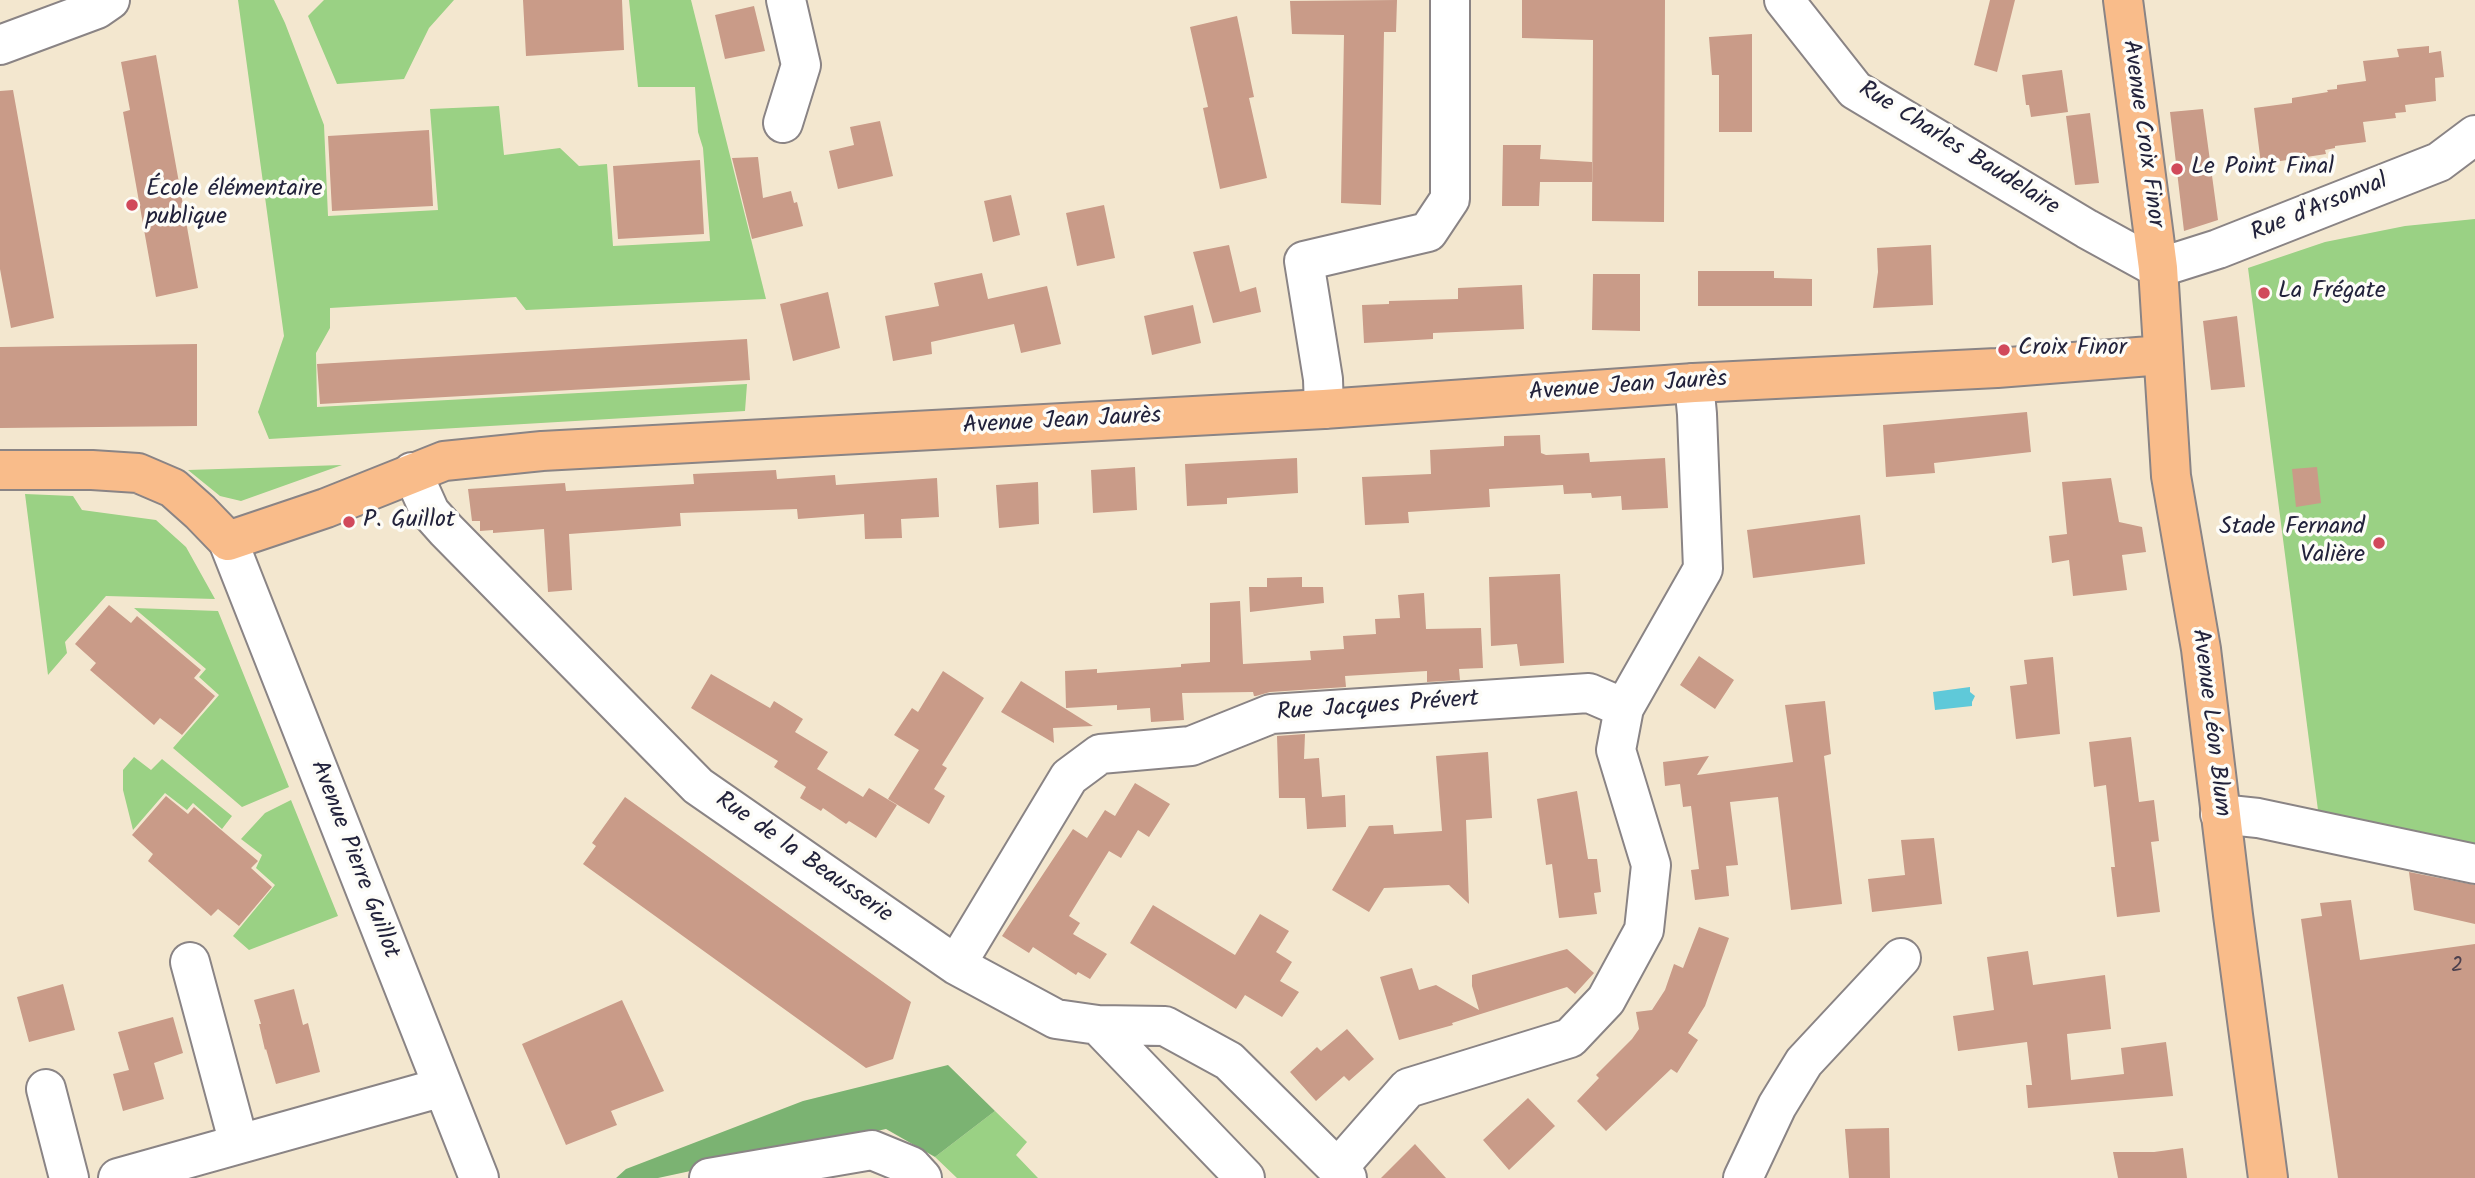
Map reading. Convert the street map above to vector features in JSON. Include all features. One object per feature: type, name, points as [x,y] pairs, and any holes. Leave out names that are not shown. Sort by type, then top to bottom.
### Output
[{"type":"main road","name":"Avenue Croix Finor","points":[[2123,0],[2158,268]]},
{"type":"main road","name":"Avenue Léon Blum","points":[[2158,268],[2171,475],[2201,649],[2268,1178]]},
{"type":"main road","name":"Avenue Jean Jaurès","points":[[228,541],[326,508],[444,461],[567,449],[1324,409],[1694,383],[1997,368],[2163,355]]},
{"type":"main road","points":[[0,470],[138,473],[173,488],[228,541]]},
{"type":"street","points":[[0,45],[97,9],[110,0]]},
{"type":"street","points":[[783,123],[800,65],[786,0]]},
{"type":"street","points":[[1324,409],[1323,379],[1304,261],[1428,232],[1450,199],[1450,0]]},
{"type":"street","name":"Rue Charles Baudelaire","points":[[1784,0],[1855,90],[2087,229],[2158,268]]},
{"type":"street","name":"Rue d'Arsonval","points":[[2158,268],[2218,249],[2439,162],[2475,135]]},
{"type":"street","points":[[1342,1173],[1408,1088],[1570,1038],[1606,1000],[1644,930],[1651,865],[1616,750],[1623,708],[1703,569],[1694,383]]},
{"type":"street","name":"Rue de la Beausserie","points":[[412,472],[430,512],[446,530],[698,786],[956,965],[1056,1019],[1098,1025],[1165,1026],[1229,1060],[1342,1173]]},
{"type":"street","name":"Avenue Pierre Guillot","points":[[228,541],[480,1178]]},
{"type":"street","name":"Rue Jacques Prévert","points":[[956,965],[1069,777],[1100,754],[1191,746],[1271,713],[1589,693],[1623,708]]},
{"type":"street","points":[[2220,814],[2258,818],[2475,864]]},
{"type":"street","points":[[1743,1178],[1777,1106],[1804,1062],[1901,958]]},
{"type":"street","points":[[190,962],[239,1143]]},
{"type":"street","points":[[1098,1025],[1245,1178]]},
{"type":"street","points":[[118,1178],[443,1087]]},
{"type":"street","points":[[46,1089],[69,1178]]},
{"type":"street","points":[[709,1178],[872,1150],[911,1166],[922,1178]]},
{"type":"green space","points":[[238,0],[274,0],[285,23],[324,125],[328,216],[438,210],[430,109],[499,106],[504,155],[560,148],[579,166],[607,164],[613,246],[710,241],[695,87],[638,87],[629,0],[691,0],[766,299],[526,310],[516,297],[330,308],[330,328],[316,353],[317,407],[747,384],[745,411],[269,439],[258,412],[284,336]]},
{"type":"green space","points":[[324,0],[454,0],[429,28],[404,79],[337,84],[308,16]]},
{"type":"green space","name":"Stade Fernand Valière","points":[[2475,219],[2475,849],[2319,818],[2248,268],[2325,242],[2405,226]]},
{"type":"green space","points":[[342,465],[241,501],[220,496],[188,470]]},
{"type":"green space","points":[[25,494],[73,496],[82,510],[156,520],[186,547],[215,599],[106,596],[65,642],[67,653],[48,675]]},
{"type":"green space","points":[[134,608],[218,611],[289,787],[242,807],[173,748],[219,695],[199,677],[206,669]]},
{"type":"green space","points":[[134,757],[151,770],[162,759],[232,816],[222,829],[193,803],[187,810],[165,793],[133,830],[123,790],[123,770]]},
{"type":"green space","points":[[291,800],[338,916],[249,950],[233,936],[275,885],[256,868],[262,855],[241,839],[265,813]]},
{"type":"green space","points":[[948,1065],[995,1111],[935,1157],[886,1129],[658,1178],[616,1178],[626,1169],[803,1101]]},
{"type":"green space","points":[[995,1111],[1027,1142],[1016,1155],[1038,1178],[957,1178],[935,1157]]},
{"type":"water","points":[[1970,687],[1970,692],[1975,696],[1972,706],[1935,710],[1933,692]]},
{"type":"building","points":[[523,0],[622,0],[624,50],[526,56]]},
{"type":"building","points":[[1397,0],[1396,32],[1384,32],[1381,205],[1341,203],[1344,35],[1292,34],[1290,1]]},
{"type":"building","points":[[1522,0],[1665,0],[1664,222],[1592,221],[1593,40],[1522,38]]},
{"type":"building","points":[[1990,0],[2015,0],[1997,72],[1974,65]]},
{"type":"building","points":[[754,6],[765,51],[725,59],[715,15]]},
{"type":"building","points":[[1237,16],[1254,97],[1249,98],[1267,178],[1220,189],[1203,108],[1208,107],[1190,27]]},
{"type":"building","points":[[1752,34],[1752,132],[1719,132],[1719,75],[1712,75],[1709,37]]},
{"type":"building","points":[[2429,46],[2429,53],[2441,51],[2444,77],[2435,78],[2436,101],[2405,105],[2406,112],[2395,113],[2396,118],[2363,122],[2366,142],[2335,146],[2325,150],[2326,154],[2261,164],[2254,108],[2292,103],[2292,98],[2328,92],[2327,90],[2337,89],[2337,85],[2366,81],[2363,61],[2399,57],[2397,49]]},
{"type":"building","points":[[156,55],[198,288],[156,297],[123,112],[130,110],[121,62]]},
{"type":"building","points":[[2062,70],[2068,112],[2031,117],[2029,105],[2026,105],[2022,75]]},
{"type":"building","points":[[13,90],[54,318],[11,328],[0,269],[0,91]]},
{"type":"building","points":[[2203,109],[2218,220],[2184,231],[2170,112]]},
{"type":"building","points":[[2090,113],[2099,183],[2075,185],[2066,116]]},
{"type":"building","points":[[880,121],[893,176],[838,189],[829,151],[854,145],[850,127]]},
{"type":"building","points":[[429,130],[433,206],[332,211],[328,136]]},
{"type":"building","points":[[1503,145],[1541,145],[1540,159],[1592,162],[1592,182],[1540,182],[1539,206],[1502,206]]},
{"type":"building","points":[[758,157],[763,198],[791,191],[794,203],[797,202],[803,226],[752,239],[732,158]]},
{"type":"building","points":[[700,160],[704,234],[618,239],[613,166]]},
{"type":"building","points":[[1011,195],[1020,235],[993,242],[984,201]]},
{"type":"building","points":[[1104,205],[1115,258],[1077,266],[1066,213]]},
{"type":"building","points":[[1229,245],[1240,292],[1256,287],[1261,312],[1213,323],[1193,252]]},
{"type":"building","points":[[1931,245],[1933,305],[1873,308],[1878,272],[1877,248]]},
{"type":"building","points":[[1698,271],[1774,271],[1774,278],[1812,279],[1812,306],[1698,306]]},
{"type":"building","points":[[982,273],[988,299],[1047,286],[1061,344],[1021,353],[1014,324],[931,342],[932,354],[893,361],[885,316],[939,306],[934,283]]},
{"type":"building","points":[[1593,274],[1640,274],[1640,331],[1592,330]]},
{"type":"building","points":[[1522,285],[1524,329],[1433,333],[1433,339],[1364,343],[1362,305],[1389,304],[1389,301],[1458,299],[1458,288]]},
{"type":"building","points":[[828,292],[840,348],[793,361],[780,304]]},
{"type":"building","points":[[1193,305],[1201,343],[1152,355],[1144,316]]},
{"type":"building","points":[[2237,316],[2245,387],[2211,390],[2203,321]]},
{"type":"building","points":[[747,339],[750,380],[320,404],[317,364]]},
{"type":"building","points":[[197,344],[197,426],[0,428],[0,347]]},
{"type":"building","points":[[2027,412],[2031,452],[1934,463],[1935,473],[1886,477],[1883,425]]},
{"type":"building","points":[[1540,435],[1541,453],[1546,455],[1589,453],[1590,462],[1665,458],[1668,508],[1622,510],[1621,496],[1592,498],[1591,493],[1564,494],[1563,485],[1489,489],[1490,507],[1408,512],[1409,523],[1365,525],[1362,477],[1431,474],[1430,450],[1504,446],[1504,436]]},
{"type":"building","points":[[1297,458],[1298,493],[1227,498],[1227,504],[1187,506],[1185,464]]},
{"type":"building","points":[[1135,467],[1137,510],[1093,513],[1091,470]]},
{"type":"building","points":[[2317,467],[2321,503],[2296,507],[2292,469]]},
{"type":"building","points":[[776,470],[777,479],[835,475],[836,485],[937,478],[939,517],[901,519],[902,538],[865,539],[864,514],[798,519],[797,509],[680,513],[681,526],[569,534],[572,590],[548,592],[544,529],[493,533],[493,530],[480,531],[480,521],[472,521],[468,489],[565,483],[566,491],[694,484],[693,474]]},
{"type":"building","points":[[2111,478],[2119,522],[2142,527],[2146,552],[2122,555],[2127,590],[2073,596],[2069,560],[2052,563],[2049,536],[2067,534],[2062,482]]},
{"type":"building","points":[[1038,482],[1039,524],[999,528],[996,485]]},
{"type":"building","points":[[1860,515],[1865,564],[1753,578],[1747,530]]},
{"type":"building","points":[[1560,574],[1564,663],[1520,666],[1517,644],[1491,646],[1489,577]]},
{"type":"building","points":[[1302,577],[1302,587],[1323,587],[1324,603],[1250,612],[1249,587],[1267,587],[1267,578]]},
{"type":"building","points":[[1424,593],[1426,629],[1481,628],[1483,668],[1459,669],[1460,680],[1427,682],[1427,671],[1345,676],[1346,687],[1270,692],[1256,696],[1253,692],[1182,693],[1184,720],[1151,722],[1150,708],[1117,710],[1117,705],[1066,708],[1065,671],[1097,669],[1097,673],[1181,667],[1181,664],[1210,662],[1210,603],[1240,601],[1243,664],[1311,660],[1310,651],[1344,649],[1343,636],[1376,634],[1375,619],[1400,618],[1398,595]]},
{"type":"building","points":[[109,605],[131,623],[137,616],[201,670],[194,678],[215,696],[182,735],[160,718],[154,725],[90,670],[96,663],[75,644]]},
{"type":"building","points":[[1699,656],[1734,680],[1715,709],[1680,685]]},
{"type":"building","points":[[2053,657],[2060,734],[2016,739],[2010,686],[2027,684],[2024,660]]},
{"type":"building","points":[[943,671],[984,698],[942,765],[947,768],[934,789],[945,796],[929,824],[888,799],[919,750],[894,735],[912,708],[918,712]]},
{"type":"building","points":[[711,674],[770,708],[774,701],[803,719],[795,732],[828,752],[817,769],[863,797],[869,788],[897,805],[876,838],[849,821],[846,824],[823,808],[821,811],[800,798],[806,787],[774,767],[778,761],[691,708]]},
{"type":"building","points":[[1021,681],[1093,726],[1053,728],[1054,743],[1001,712]]},
{"type":"building","points":[[1825,701],[1831,754],[1824,756],[1842,904],[1791,910],[1778,797],[1730,802],[1738,865],[1726,866],[1729,896],[1695,900],[1691,870],[1699,869],[1691,806],[1683,807],[1680,784],[1665,786],[1663,762],[1709,756],[1697,775],[1793,762],[1785,705]]},
{"type":"building","points":[[1305,734],[1304,759],[1319,758],[1322,797],[1345,795],[1346,827],[1307,829],[1305,798],[1279,798],[1277,736]]},
{"type":"building","points":[[2131,737],[2139,802],[2154,800],[2159,841],[2151,842],[2160,912],[2117,917],[2111,867],[2115,867],[2106,785],[2094,787],[2089,742]]},
{"type":"building","points":[[1488,752],[1492,818],[1466,820],[1469,904],[1449,885],[1384,888],[1369,912],[1332,890],[1369,826],[1393,825],[1394,834],[1442,831],[1436,756]]},
{"type":"building","points":[[1135,783],[1170,804],[1149,837],[1138,830],[1121,858],[1109,851],[1069,916],[1080,923],[1073,934],[1107,954],[1090,979],[1078,972],[1076,975],[1033,947],[1029,953],[1002,936],[1073,829],[1087,838],[1105,810],[1115,816]]},
{"type":"building","points":[[1577,791],[1588,859],[1597,859],[1601,892],[1594,893],[1597,914],[1559,918],[1552,864],[1546,865],[1537,799]]},
{"type":"building","points":[[166,796],[188,814],[194,807],[258,861],[251,868],[272,887],[239,926],[218,909],[211,916],[148,861],[153,854],[132,835]]},
{"type":"building","points":[[625,797],[911,1002],[893,1059],[866,1068],[583,864],[596,846],[592,843]]},
{"type":"building","points":[[1934,838],[1942,904],[1872,912],[1868,879],[1905,875],[1901,840]]},
{"type":"building","points":[[2409,872],[2475,885],[2475,924],[2414,910]]},
{"type":"building","points":[[2351,900],[2360,960],[2475,944],[2475,1178],[2338,1178],[2301,919],[2322,916],[2320,903]]},
{"type":"building","points":[[1153,905],[1235,955],[1260,914],[1289,931],[1276,952],[1292,962],[1280,981],[1299,992],[1282,1017],[1245,995],[1236,1009],[1130,943]]},
{"type":"building","points":[[1699,927],[1729,938],[1705,1006],[1688,1033],[1698,1040],[1677,1073],[1671,1069],[1606,1131],[1577,1101],[1599,1078],[1596,1075],[1632,1039],[1639,1029],[1636,1012],[1652,1010],[1665,990],[1674,964],[1683,968]]},
{"type":"building","points":[[1567,949],[1594,973],[1575,994],[1567,987],[1399,1040],[1380,977],[1412,968],[1419,990],[1436,985],[1479,1010],[1472,986],[1472,975]]},
{"type":"building","points":[[2028,951],[2033,985],[2105,975],[2111,1029],[2067,1034],[2071,1080],[2124,1074],[2121,1048],[2166,1042],[2173,1096],[2028,1108],[2026,1085],[2032,1085],[2027,1042],[1958,1051],[1953,1016],[1994,1010],[1987,957]]},
{"type":"building","points":[[63,984],[75,1030],[29,1042],[17,997]]},
{"type":"building","points":[[294,989],[303,1025],[308,1023],[320,1072],[276,1084],[254,1000]]},
{"type":"building","points":[[622,1000],[664,1091],[611,1111],[617,1125],[566,1145],[522,1044]]},
{"type":"building","points":[[173,1017],[183,1053],[154,1063],[164,1099],[123,1111],[113,1074],[129,1070],[118,1032]]},
{"type":"building","points":[[1347,1029],[1374,1059],[1349,1081],[1344,1076],[1316,1101],[1290,1072],[1317,1047],[1321,1051]]},
{"type":"building","points":[[1528,1098],[1555,1126],[1509,1170],[1483,1140]]},
{"type":"building","points":[[1889,1128],[1890,1178],[1849,1178],[1845,1129]]},
{"type":"building","points":[[1415,1144],[1446,1178],[1381,1178]]},
{"type":"building","points":[[2183,1148],[2187,1178],[2118,1178],[2113,1152],[2154,1152]]},
{"type":"place","name":"Le Point Final","points":[[2177,169]]},
{"type":"place","name":"École élémentaire publique","points":[[132,205]]},
{"type":"place","name":"La Frégate","points":[[2264,293]]},
{"type":"place","name":"Croix Finor","points":[[2004,350]]},
{"type":"place","name":"P. Guillot","points":[[349,522]]},
{"type":"place","name":"Stade Fernand Valière","points":[[2379,543]]}]
